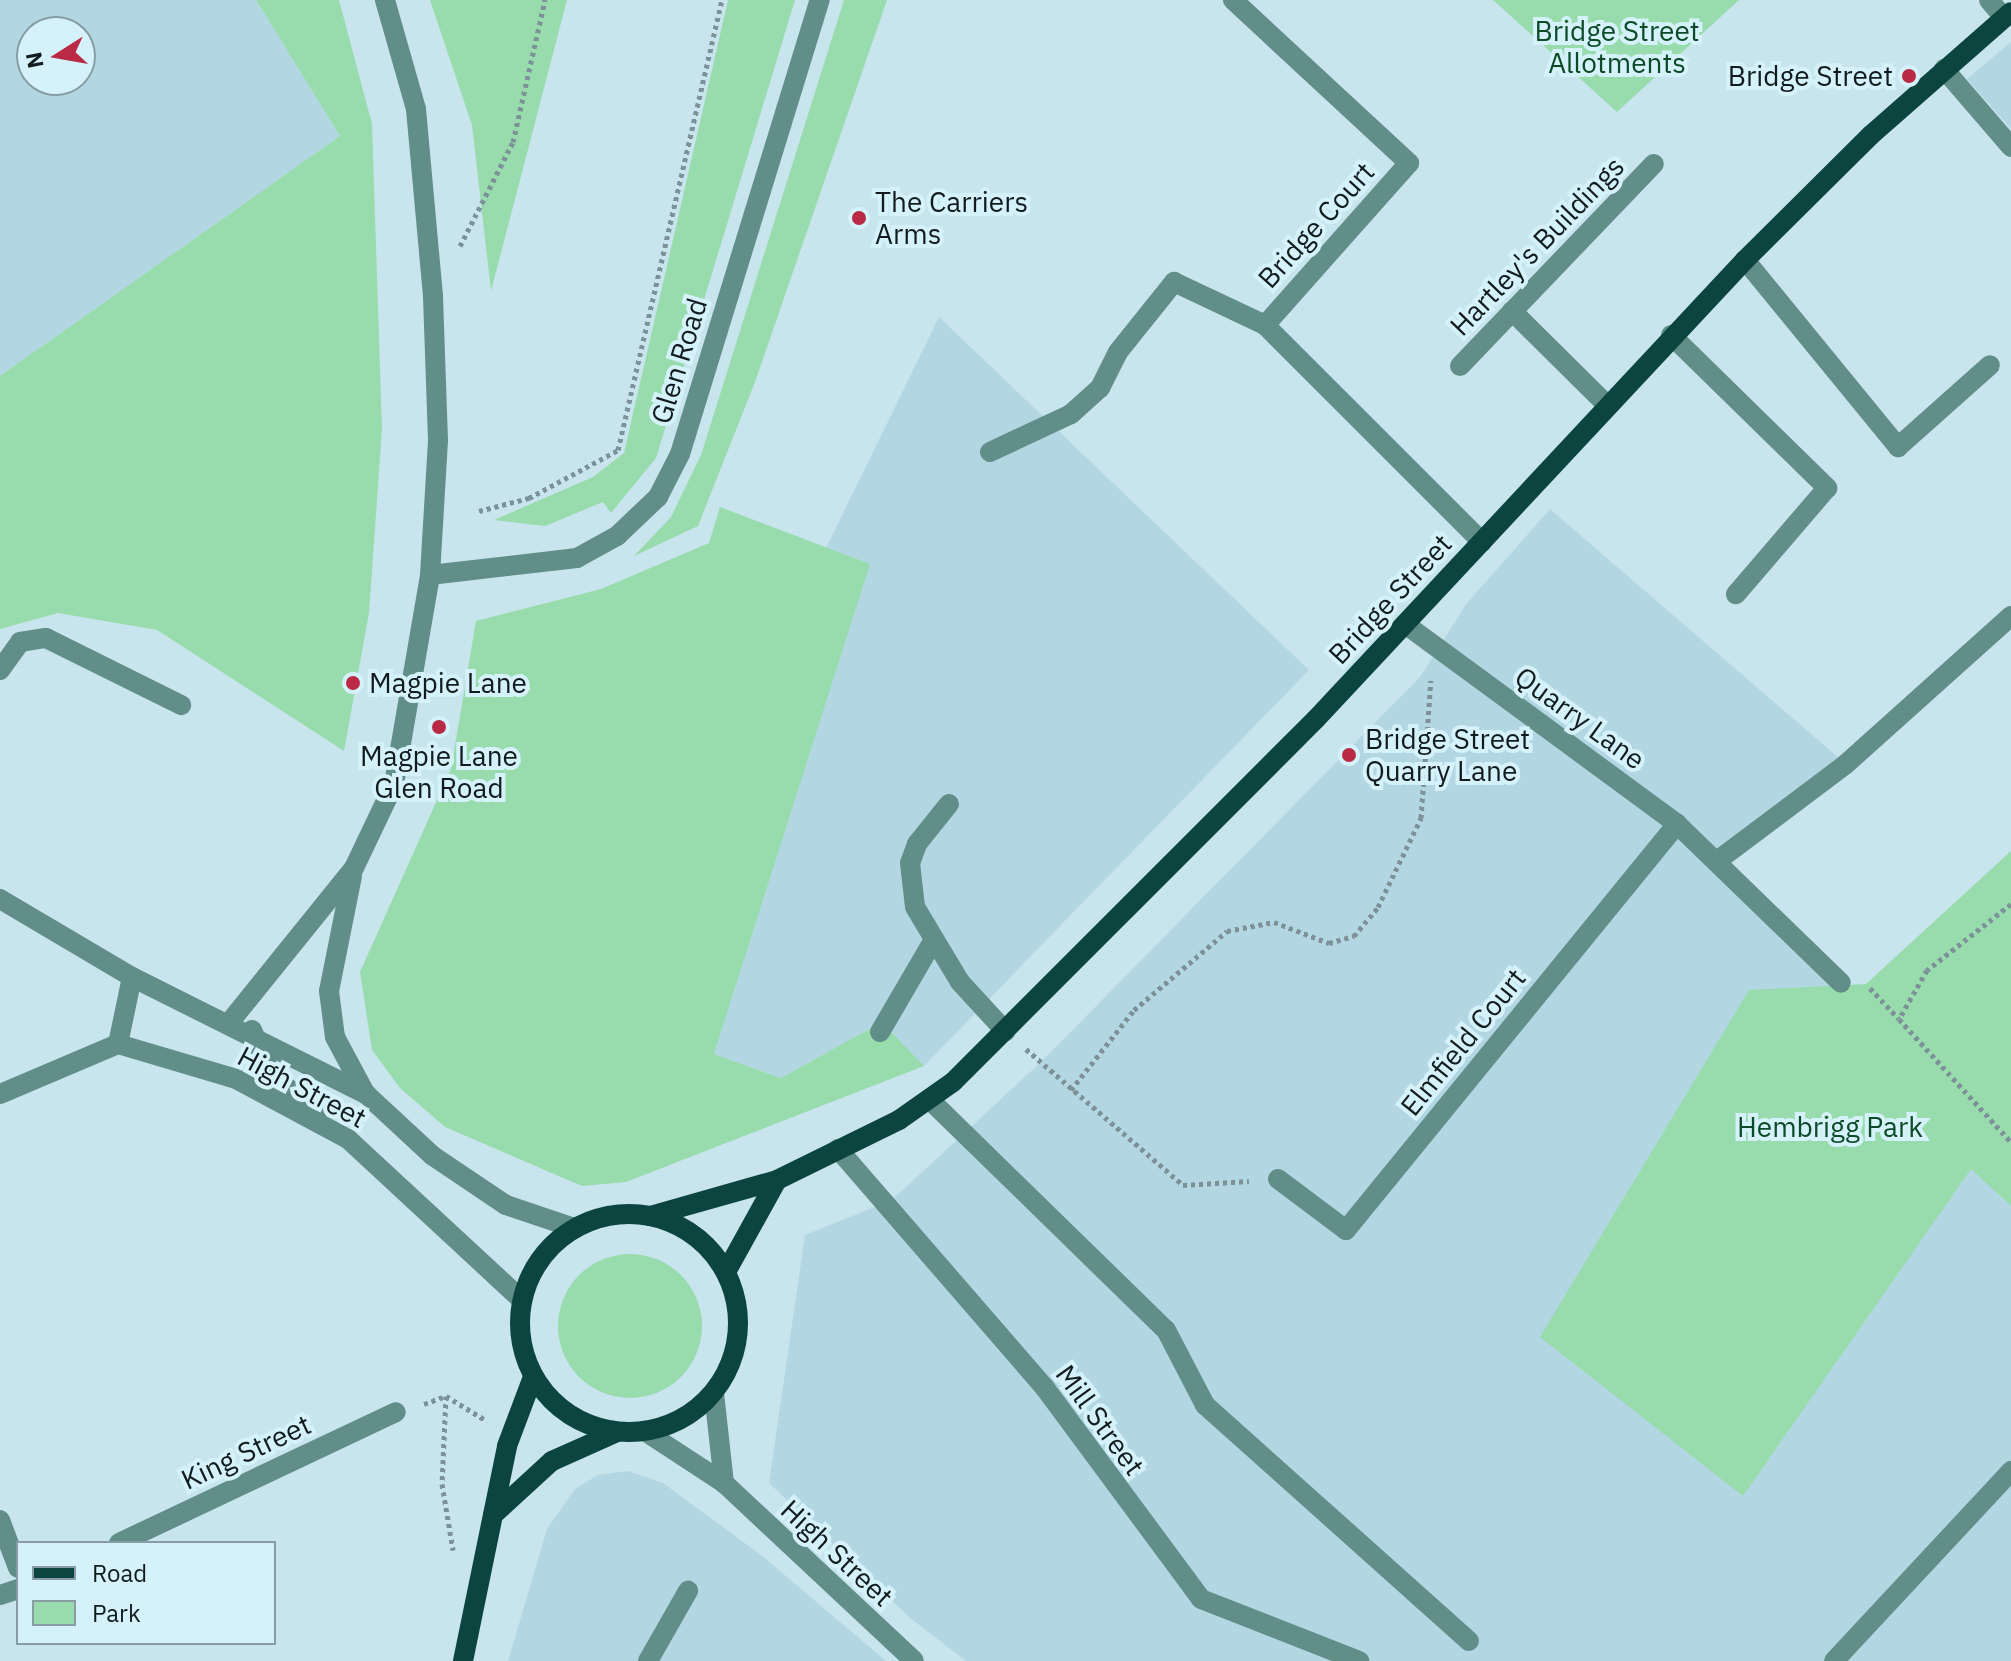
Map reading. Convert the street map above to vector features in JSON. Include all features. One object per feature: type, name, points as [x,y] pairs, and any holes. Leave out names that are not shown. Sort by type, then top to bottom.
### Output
[{"type":"main road","name":"Bridge Street","points":[[650,1216],[777,1180],[929,1099],[1005,1031],[1405,624],[1606,404],[1745,260],[1944,69],[2008,15]]},
{"type":"main road","points":[[726,1272],[777,1180]]},
{"type":"main road","points":[[607,1216],[650,1216],[688,1231],[726,1272],[738,1326],[714,1393],[694,1412],[646,1432],[617,1432],[580,1422],[533,1377],[523,1350],[522,1300],[535,1267],[574,1228],[607,1216]]},
{"type":"main road","points":[[463,1661],[511,1435],[533,1377]]},
{"type":"main road","points":[[493,1515],[552,1461],[617,1432]]},
{"type":"street","points":[[229,1023],[354,868],[394,784],[430,575],[438,440],[433,296],[416,109],[385,0]]},
{"type":"street","name":"Glen Road","points":[[430,575],[577,558],[617,536],[658,497],[680,454],[820,0]]},
{"type":"street","name":"Bridge Court","points":[[1233,0],[1409,163],[1265,325]]},
{"type":"street","points":[[1989,0],[2008,15]]},
{"type":"street","points":[[1944,69],[2011,147]]},
{"type":"street","name":"Hartley's Buildings","points":[[1460,366],[1654,164]]},
{"type":"street","points":[[1745,260],[1898,447],[1990,365]]},
{"type":"street","name":"Bridge Court","points":[[990,452],[1071,414],[1100,388],[1118,352],[1174,282],[1265,325],[1482,542]]},
{"type":"street","points":[[1512,311],[1606,404]]},
{"type":"street","points":[[1671,335],[1827,488],[1736,594]]},
{"type":"street","points":[[1717,861],[1846,764],[2011,616]]},
{"type":"street","name":"Quarry Lane","points":[[1405,624],[1677,824],[1841,983]]},
{"type":"street","points":[[0,670],[20,642],[46,638],[181,705]]},
{"type":"street","points":[[949,804],[910,863],[915,907],[932,943],[1005,1031]]},
{"type":"street","name":"Elmfield Court","points":[[1278,1179],[1346,1230],[1677,824]]},
{"type":"street","points":[[354,868],[329,991],[335,1037],[366,1094]]},
{"type":"street","name":"High Street","points":[[0,899],[132,977],[252,1032],[366,1094],[433,1156],[506,1205],[574,1228]]},
{"type":"street","points":[[880,1032],[932,943]]},
{"type":"street","points":[[0,1094],[118,1044],[132,977]]},
{"type":"street","points":[[252,997],[252,1032],[271,1074],[348,1139]]},
{"type":"street","name":"High Street","points":[[118,1044],[236,1079],[348,1139],[522,1300]]},
{"type":"street","points":[[929,1099],[1166,1330],[1205,1405],[1469,1641]]},
{"type":"street","name":"Mill Street","points":[[838,1149],[1045,1388],[1201,1599],[1359,1661]]},
{"type":"street","points":[[714,1393],[724,1483]]},
{"type":"street","name":"King Street","points":[[123,1541],[396,1412]]},
{"type":"street","name":"High Street","points":[[646,1432],[724,1483],[914,1661]]},
{"type":"street","points":[[1834,1661],[2011,1471]]},
{"type":"street","points":[[0,1520],[16,1563]]},
{"type":"street","points":[[648,1661],[688,1591]]},
{"type":"path","points":[[433,296],[513,142],[545,0]]},
{"type":"path","points":[[479,511],[529,498],[618,450],[722,0]]},
{"type":"path","points":[[1071,1090],[1134,1010],[1227,931],[1274,922],[1329,943],[1354,936],[1378,907],[1421,818],[1431,737],[1431,643]]},
{"type":"path","points":[[1899,1019],[1927,970],[2011,904]]},
{"type":"path","points":[[1841,983],[1866,984],[2011,1142]]},
{"type":"path","points":[[1005,1031],[1183,1185],[1278,1179]]},
{"type":"path","points":[[446,1396],[442,1484],[453,1556]]},
{"type":"path","points":[[396,1412],[446,1396],[511,1435]]},
{"type":"shaded area","points":[[0,0],[256,0],[340,136],[0,376]]},
{"type":"shaded area","points":[[2011,42],[2011,129],[1967,79]]},
{"type":"shaded area","points":[[939,317],[1309,670],[924,1066],[882,1022],[781,1078],[714,1054],[869,565],[826,548]]},
{"type":"shaded area","points":[[1550,509],[1846,764],[1718,861],[1841,983],[1743,1495],[1971,1168],[2011,1206],[2011,1661],[966,1661],[910,1618],[769,1483],[805,1235],[892,1200],[1043,1060],[1420,677],[1467,603]]},
{"type":"shaded area","points":[[628,1471],[663,1483],[761,1555],[886,1661],[508,1661],[547,1529],[575,1489],[598,1475]]},
{"type":"green space","points":[[256,0],[339,0],[372,124],[382,429],[369,613],[344,751],[157,630],[58,613],[0,629],[0,376],[340,136]]},
{"type":"green space","points":[[430,0],[567,0],[491,291],[472,125]]},
{"type":"green space","points":[[728,0],[795,0],[656,458],[611,513],[603,502],[545,526],[494,520],[593,477],[624,453]]},
{"type":"green space","points":[[844,0],[887,0],[755,382],[698,526],[634,556],[671,517],[701,455]]},
{"type":"green space","name":"Bridge Street Allotments","points":[[1493,0],[1739,0],[1617,112]]},
{"type":"green space","points":[[720,507],[870,564],[714,1054],[781,1078],[882,1022],[924,1066],[626,1182],[582,1186],[445,1127],[400,1088],[372,1050],[360,972],[451,769],[476,621],[601,589],[709,543]]},
{"type":"green space","name":"Hembrigg Park","points":[[2011,851],[2011,1206],[1971,1169],[1743,1496],[1540,1337],[1749,990],[1866,984]]},
{"type":"green space","points":[[630,1254],[657,1260],[681,1275],[696,1299],[702,1326],[696,1353],[681,1377],[657,1392],[630,1398],[603,1392],[579,1377],[564,1353],[558,1326],[564,1299],[579,1275],[603,1260]]},
{"type":"place","name":"Bridge Street","points":[[1909,76]]},
{"type":"place","name":"The Carriers Arms","points":[[859,218]]},
{"type":"place","name":"Magpie Lane","points":[[353,683]]},
{"type":"place","name":"Magpie Lane Glen Road","points":[[439,727]]},
{"type":"place","name":"Bridge Street Quarry Lane","points":[[1349,755]]}]
